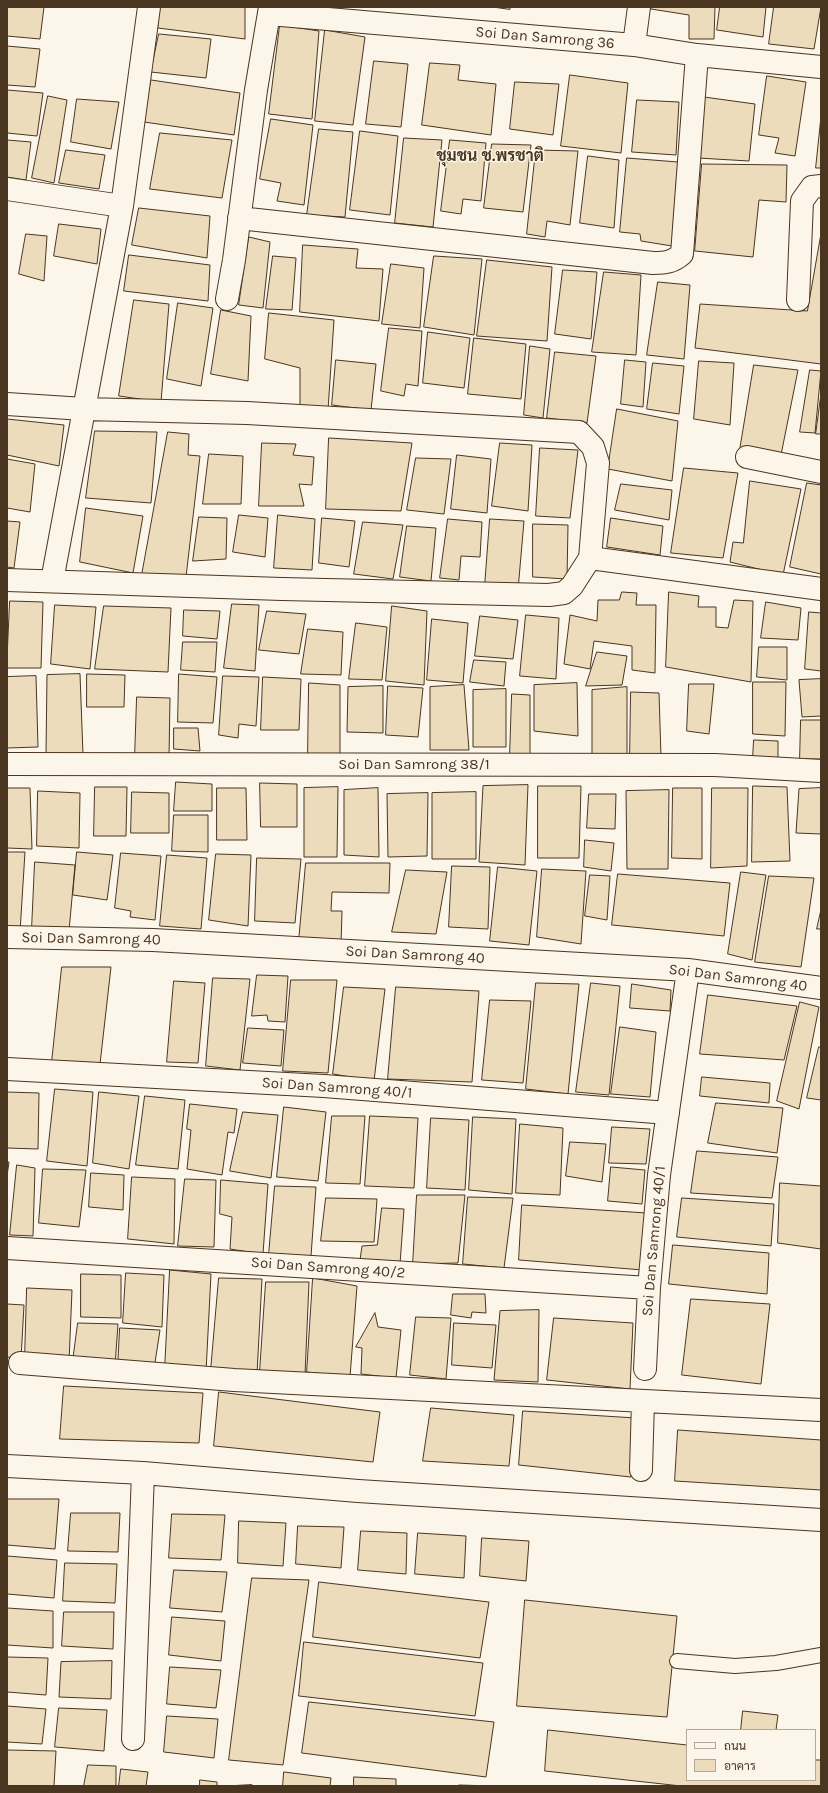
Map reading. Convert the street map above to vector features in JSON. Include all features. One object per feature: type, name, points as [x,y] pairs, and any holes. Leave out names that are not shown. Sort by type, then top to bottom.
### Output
[{"type":"street","points":[[52,581],[122,206],[149,7]]},
{"type":"street","points":[[634,45],[639,7]]},
{"type":"street","points":[[227,299],[234,260],[256,90],[270,10]]},
{"type":"street","name":"Soi Dan Samrong 36","points":[[270,10],[634,45],[697,55],[821,67]]},
{"type":"street","points":[[239,218],[653,262],[666,263],[675,260],[682,254],[697,55]]},
{"type":"street","points":[[798,300],[802,201],[812,187],[821,186]]},
{"type":"street","points":[[7,189],[122,206]]},
{"type":"street","points":[[7,404],[84,409],[247,413],[579,432],[593,447],[598,463],[590,558],[572,586],[564,593],[549,595],[282,589],[7,580]]},
{"type":"street","points":[[747,457],[821,472]]},
{"type":"street","points":[[590,558],[821,589]]},
{"type":"street","name":"Soi Dan Samrong 38/1","points":[[7,764],[715,765],[821,771]]},
{"type":"street","name":"Soi Dan Samrong 40","points":[[7,937],[153,940],[688,970],[821,988]]},
{"type":"street","name":"Soi Dan Samrong 40/1","points":[[645,1369],[649,1288],[659,1175],[688,970]]},
{"type":"street","name":"Soi Dan Samrong 40/1","points":[[7,1069],[324,1086],[668,1113]]},
{"type":"street","name":"Soi Dan Samrong 40/2","points":[[7,1248],[649,1288]]},
{"type":"street","points":[[20,1363],[234,1380],[821,1410]]},
{"type":"street","points":[[641,1470],[643,1401]]},
{"type":"street","points":[[7,1466],[143,1473],[374,1492],[821,1520]]},
{"type":"street","points":[[133,1739],[143,1473]]},
{"type":"lane","points":[[677,1661],[735,1666],[776,1663],[821,1655]]},
{"type":"building","points":[[7,7],[44,7],[40,39],[7,36]]},
{"type":"building","points":[[160,7],[245,7],[245,39],[158,28]]},
{"type":"building","points":[[493,7],[510,7],[510,9]]},
{"type":"building","points":[[652,7],[715,7],[714,39],[689,39],[689,15],[651,9]]},
{"type":"building","points":[[720,7],[766,7],[763,37],[717,30]]},
{"type":"building","points":[[774,7],[821,7],[814,49],[769,44]]},
{"type":"building","points":[[280,25],[319,31],[312,119],[269,114]]},
{"type":"building","points":[[325,30],[365,37],[353,125],[315,121]]},
{"type":"building","points":[[159,34],[211,39],[206,78],[151,72]]},
{"type":"building","points":[[7,46],[40,49],[35,87],[7,85]]},
{"type":"building","points":[[374,61],[408,64],[401,127],[366,124]]},
{"type":"building","points":[[430,63],[460,65],[458,80],[496,84],[491,135],[422,125]]},
{"type":"building","points":[[570,75],[628,83],[621,153],[561,146]]},
{"type":"building","points":[[767,76],[806,82],[795,156],[775,153],[779,138],[759,135]]},
{"type":"building","points":[[151,80],[240,93],[234,135],[144,122]]},
{"type":"building","points":[[515,82],[559,84],[553,135],[510,129]]},
{"type":"building","points":[[7,90],[43,93],[37,136],[7,133]]},
{"type":"building","points":[[48,96],[67,100],[54,183],[32,178]]},
{"type":"building","points":[[704,97],[755,104],[749,161],[698,158]]},
{"type":"building","points":[[77,99],[119,102],[111,149],[71,142]]},
{"type":"building","points":[[637,100],[679,102],[676,155],[632,152]]},
{"type":"building","points":[[821,117],[821,168],[816,168]]},
{"type":"building","points":[[271,119],[313,125],[304,205],[277,201],[281,183],[260,179]]},
{"type":"building","points":[[319,129],[353,132],[345,217],[307,215]]},
{"type":"building","points":[[360,131],[398,136],[390,215],[350,210]]},
{"type":"building","points":[[160,133],[232,140],[222,198],[150,189]]},
{"type":"building","points":[[404,138],[442,140],[433,227],[395,223]]},
{"type":"building","points":[[7,140],[31,142],[26,180],[7,177]]},
{"type":"building","points":[[450,140],[486,143],[481,201],[463,199],[461,214],[441,211]]},
{"type":"building","points":[[492,144],[531,145],[523,212],[484,208]]},
{"type":"building","points":[[66,150],[105,155],[99,189],[59,183]]},
{"type":"building","points":[[536,150],[578,151],[570,225],[547,221],[545,237],[527,234]]},
{"type":"building","points":[[588,156],[619,160],[614,228],[580,223]]},
{"type":"building","points":[[627,158],[678,162],[672,246],[641,241],[640,234],[620,232]]},
{"type":"building","points":[[702,164],[787,165],[786,202],[759,200],[753,257],[695,251]]},
{"type":"building","points":[[139,208],[210,216],[207,258],[132,245]]},
{"type":"building","points":[[59,224],[101,229],[97,264],[54,256]]},
{"type":"building","points":[[26,234],[47,236],[44,281],[19,274]]},
{"type":"building","points":[[821,234],[821,364],[695,348],[700,304],[807,311]]},
{"type":"building","points":[[249,237],[270,242],[263,308],[239,305]]},
{"type":"building","points":[[303,245],[358,249],[356,268],[383,269],[379,321],[300,312]]},
{"type":"building","points":[[129,255],[210,265],[208,301],[124,291]]},
{"type":"building","points":[[273,256],[296,258],[292,310],[266,309]]},
{"type":"building","points":[[434,256],[482,259],[474,335],[424,327]]},
{"type":"building","points":[[487,260],[552,267],[547,341],[477,336]]},
{"type":"building","points":[[391,264],[424,268],[420,328],[382,324]]},
{"type":"building","points":[[563,270],[597,272],[591,339],[555,334]]},
{"type":"building","points":[[604,272],[641,275],[636,355],[592,352]]},
{"type":"building","points":[[658,282],[690,285],[684,359],[647,355]]},
{"type":"building","points":[[134,300],[169,304],[161,402],[119,396]]},
{"type":"building","points":[[178,303],[213,308],[201,386],[167,379]]},
{"type":"building","points":[[221,310],[251,316],[248,381],[211,374]]},
{"type":"building","points":[[269,313],[334,320],[328,410],[300,406],[300,368],[265,359]]},
{"type":"building","points":[[389,328],[422,331],[418,386],[406,384],[404,396],[381,391]]},
{"type":"building","points":[[428,332],[470,338],[464,388],[423,383]]},
{"type":"building","points":[[474,338],[526,344],[521,399],[468,394]]},
{"type":"building","points":[[530,346],[550,349],[543,418],[524,415]]},
{"type":"building","points":[[555,352],[596,356],[587,423],[547,418]]},
{"type":"building","points":[[336,360],[376,364],[371,410],[332,405]]},
{"type":"building","points":[[625,360],[646,362],[643,407],[621,404]]},
{"type":"building","points":[[699,361],[734,363],[730,425],[694,419]]},
{"type":"building","points":[[653,363],[684,366],[679,414],[647,409]]},
{"type":"building","points":[[754,365],[798,370],[781,455],[740,450]]},
{"type":"building","points":[[810,370],[821,371],[815,433],[800,432]]},
{"type":"building","points":[[821,394],[821,434],[816,434]]},
{"type":"building","points":[[617,409],[678,421],[672,481],[608,469]]},
{"type":"building","points":[[7,419],[64,425],[59,466],[7,455]]},
{"type":"building","points":[[95,431],[157,432],[151,503],[86,498]]},
{"type":"building","points":[[168,432],[189,434],[188,455],[200,456],[186,577],[142,575]]},
{"type":"building","points":[[329,438],[412,443],[401,511],[326,509]]},
{"type":"building","points":[[262,443],[296,444],[293,455],[314,457],[312,485],[299,484],[304,506],[259,506]]},
{"type":"building","points":[[500,443],[532,445],[528,511],[492,506]]},
{"type":"building","points":[[540,448],[578,450],[570,518],[536,516]]},
{"type":"building","points":[[209,454],[243,456],[241,504],[203,504]]},
{"type":"building","points":[[457,455],[491,459],[487,513],[451,509]]},
{"type":"building","points":[[416,458],[451,459],[444,514],[407,510]]},
{"type":"building","points":[[7,459],[35,464],[30,512],[7,508]]},
{"type":"building","points":[[684,468],[738,473],[723,558],[671,553]]},
{"type":"building","points":[[750,481],[801,489],[783,575],[730,562],[733,542],[743,543]]},
{"type":"building","points":[[807,483],[821,485],[821,574],[790,567]]},
{"type":"building","points":[[621,484],[672,490],[669,520],[615,510]]},
{"type":"building","points":[[86,508],[143,516],[133,573],[80,562]]},
{"type":"building","points":[[239,515],[268,518],[265,557],[233,552]]},
{"type":"building","points":[[278,515],[315,519],[312,570],[274,568]]},
{"type":"building","points":[[199,517],[227,518],[226,559],[193,561]]},
{"type":"building","points":[[322,518],[355,521],[349,567],[319,563]]},
{"type":"building","points":[[611,518],[663,526],[660,555],[607,547]]},
{"type":"building","points":[[448,519],[482,522],[480,557],[461,556],[459,580],[440,578]]},
{"type":"building","points":[[490,519],[524,521],[518,590],[485,586]]},
{"type":"building","points":[[7,521],[20,522],[14,568],[7,567]]},
{"type":"building","points":[[363,522],[403,525],[393,579],[354,574]]},
{"type":"building","points":[[533,524],[568,525],[567,579],[533,577]]},
{"type":"building","points":[[407,526],[436,528],[431,581],[400,577]]},
{"type":"building","points":[[622,592],[637,593],[636,605],[656,605],[655,673],[632,670],[632,646],[594,641],[590,669],[564,664],[570,615],[597,621],[598,600],[619,600]]},
{"type":"building","points":[[669,592],[699,596],[698,607],[716,607],[716,627],[728,628],[734,600],[753,601],[751,682],[666,667]]},
{"type":"building","points":[[10,601],[43,602],[41,668],[7,668]]},
{"type":"building","points":[[766,602],[801,608],[798,640],[761,638]]},
{"type":"building","points":[[232,604],[259,605],[255,671],[224,668]]},
{"type":"building","points":[[55,605],[96,607],[90,669],[51,664]]},
{"type":"building","points":[[104,606],[171,608],[168,672],[95,669]]},
{"type":"building","points":[[392,606],[427,611],[424,685],[386,681]]},
{"type":"building","points":[[184,610],[220,611],[217,639],[183,636]]},
{"type":"building","points":[[267,611],[306,614],[299,654],[259,650]]},
{"type":"building","points":[[809,612],[821,613],[821,671],[805,669]]},
{"type":"building","points":[[526,615],[559,618],[556,679],[520,676]]},
{"type":"building","points":[[480,616],[518,620],[513,659],[475,656]]},
{"type":"building","points":[[432,619],[468,623],[463,683],[427,680]]},
{"type":"building","points":[[356,623],[387,627],[382,680],[349,679]]},
{"type":"building","points":[[308,629],[343,632],[341,675],[301,674]]},
{"type":"building","points":[[183,642],[217,642],[215,672],[181,670]]},
{"type":"building","points":[[759,647],[787,647],[787,680],[757,677]]},
{"type":"building","points":[[597,652],[627,656],[622,685],[586,686]]},
{"type":"building","points":[[474,660],[506,662],[504,686],[470,682]]},
{"type":"building","points":[[80,674],[83,755],[46,754],[47,675]]},
{"type":"building","points":[[87,674],[125,675],[124,707],[87,707]]},
{"type":"building","points":[[179,674],[217,677],[213,723],[178,722]]},
{"type":"building","points":[[36,676],[38,747],[7,748],[7,677]]},
{"type":"building","points":[[223,676],[259,677],[256,726],[239,724],[238,738],[219,735]]},
{"type":"building","points":[[263,677],[301,679],[299,730],[261,730]]},
{"type":"building","points":[[821,679],[821,716],[802,717],[799,680]]},
{"type":"building","points":[[753,682],[786,682],[785,736],[753,734]]},
{"type":"building","points":[[309,683],[340,685],[340,754],[308,754]]},
{"type":"building","points":[[577,683],[578,736],[534,731],[534,685]]},
{"type":"building","points":[[689,684],[714,684],[709,734],[687,731]]},
{"type":"building","points":[[464,685],[469,750],[430,750],[430,687]]},
{"type":"building","points":[[383,686],[383,733],[347,732],[348,687]]},
{"type":"building","points":[[388,686],[423,688],[418,737],[386,735]]},
{"type":"building","points":[[627,687],[627,757],[592,758],[592,690]]},
{"type":"building","points":[[506,689],[506,747],[473,747],[473,690]]},
{"type":"building","points":[[631,692],[659,693],[661,757],[630,757]]},
{"type":"building","points":[[512,694],[530,695],[530,755],[510,755]]},
{"type":"building","points":[[137,697],[170,698],[169,757],[135,757]]},
{"type":"building","points":[[801,720],[821,720],[821,759],[800,759]]},
{"type":"building","points":[[174,728],[198,728],[200,751],[174,749]]},
{"type":"building","points":[[754,740],[778,741],[778,759],[753,758]]},
{"type":"building","points":[[176,782],[212,784],[212,811],[174,811]]},
{"type":"building","points":[[260,783],[297,784],[297,827],[261,827]]},
{"type":"building","points":[[528,785],[525,865],[479,862],[483,786]]},
{"type":"building","points":[[538,786],[581,786],[579,858],[538,858]]},
{"type":"building","points":[[753,786],[787,787],[790,861],[752,862]]},
{"type":"building","points":[[95,787],[127,787],[126,836],[94,836]]},
{"type":"building","points":[[338,787],[337,857],[304,857],[304,788]]},
{"type":"building","points":[[7,788],[30,788],[32,849],[7,848]]},
{"type":"building","points":[[217,788],[246,788],[247,840],[217,840]]},
{"type":"building","points":[[378,788],[379,857],[344,855],[344,790]]},
{"type":"building","points":[[673,788],[702,788],[702,859],[672,858]]},
{"type":"building","points":[[712,788],[748,788],[747,866],[711,868]]},
{"type":"building","points":[[821,788],[821,834],[796,833],[799,789]]},
{"type":"building","points":[[669,790],[668,869],[627,869],[626,791]]},
{"type":"building","points":[[38,791],[80,793],[79,848],[37,846]]},
{"type":"building","points":[[132,792],[169,793],[169,833],[131,833]]},
{"type":"building","points":[[476,792],[476,859],[432,859],[432,793]]},
{"type":"building","points":[[428,793],[427,856],[388,857],[387,794]]},
{"type":"building","points":[[589,794],[616,794],[615,829],[587,828]]},
{"type":"building","points":[[174,815],[208,815],[208,852],[172,851]]},
{"type":"building","points":[[585,840],[614,843],[611,871],[584,867]]},
{"type":"building","points":[[7,852],[25,852],[20,932],[7,932]]},
{"type":"building","points":[[77,852],[113,855],[107,900],[73,895]]},
{"type":"building","points":[[121,853],[161,856],[155,920],[130,917],[131,911],[115,908]]},
{"type":"building","points":[[216,854],[251,855],[248,926],[209,920]]},
{"type":"building","points":[[167,855],[207,858],[201,929],[160,926]]},
{"type":"building","points":[[257,858],[301,859],[295,923],[255,921]]},
{"type":"building","points":[[35,862],[75,865],[69,931],[32,928]]},
{"type":"building","points":[[306,863],[390,863],[389,893],[332,892],[331,911],[342,911],[341,945],[299,941]]},
{"type":"building","points":[[452,866],[490,867],[488,929],[449,927]]},
{"type":"building","points":[[498,867],[537,871],[529,945],[490,941]]},
{"type":"building","points":[[542,869],[586,871],[581,944],[537,937]]},
{"type":"building","points":[[406,870],[447,872],[436,934],[392,932]]},
{"type":"building","points":[[741,872],[766,875],[752,960],[728,954]]},
{"type":"building","points":[[618,874],[730,883],[724,936],[612,925]]},
{"type":"building","points":[[590,875],[610,876],[607,920],[585,916]]},
{"type":"building","points":[[769,876],[814,878],[801,967],[755,962]]},
{"type":"building","points":[[821,910],[821,929],[817,929]]},
{"type":"building","points":[[62,967],[111,967],[100,1064],[52,1062]]},
{"type":"building","points":[[257,975],[288,976],[285,1022],[268,1021],[267,1015],[252,1016]]},
{"type":"building","points":[[213,978],[250,979],[240,1070],[206,1066]]},
{"type":"building","points":[[291,980],[337,980],[328,1073],[283,1071]]},
{"type":"building","points":[[174,981],[205,983],[198,1063],[167,1062]]},
{"type":"building","points":[[536,983],[579,984],[568,1094],[526,1089]]},
{"type":"building","points":[[591,983],[620,986],[609,1095],[576,1092]]},
{"type":"building","points":[[632,984],[671,990],[670,1011],[630,1008]]},
{"type":"building","points":[[344,987],[385,989],[374,1081],[333,1074]]},
{"type":"building","points":[[396,987],[479,991],[472,1082],[388,1079]]},
{"type":"building","points":[[708,995],[797,1006],[784,1060],[700,1054]]},
{"type":"building","points":[[490,1000],[531,1001],[523,1083],[482,1080]]},
{"type":"building","points":[[800,1002],[819,1007],[799,1109],[777,1101]]},
{"type":"building","points":[[620,1027],[656,1032],[650,1097],[611,1094]]},
{"type":"building","points":[[248,1028],[284,1030],[281,1066],[243,1063]]},
{"type":"building","points":[[819,1047],[821,1047],[821,1100],[807,1098]]},
{"type":"building","points":[[702,1077],[770,1083],[769,1103],[700,1096]]},
{"type":"building","points":[[55,1089],[93,1092],[87,1166],[47,1161]]},
{"type":"building","points":[[7,1092],[39,1093],[38,1149],[7,1148]]},
{"type":"building","points":[[99,1092],[139,1096],[129,1169],[93,1163]]},
{"type":"building","points":[[145,1096],[185,1100],[178,1169],[136,1165]]},
{"type":"building","points":[[716,1103],[783,1108],[777,1153],[708,1143]]},
{"type":"building","points":[[190,1104],[237,1109],[234,1133],[228,1132],[222,1175],[187,1169],[191,1130],[187,1129]]},
{"type":"building","points":[[284,1107],[326,1112],[318,1181],[277,1177]]},
{"type":"building","points":[[243,1112],[278,1115],[271,1178],[230,1171]]},
{"type":"building","points":[[332,1116],[365,1116],[360,1184],[326,1183]]},
{"type":"building","points":[[370,1116],[418,1118],[414,1188],[365,1186]]},
{"type":"building","points":[[473,1117],[516,1119],[512,1194],[469,1190]]},
{"type":"building","points":[[431,1118],[469,1120],[465,1190],[427,1188]]},
{"type":"building","points":[[520,1124],[563,1128],[560,1195],[516,1193]]},
{"type":"building","points":[[612,1127],[650,1129],[646,1164],[609,1163]]},
{"type":"building","points":[[570,1142],[606,1144],[602,1182],[566,1176]]},
{"type":"building","points":[[697,1151],[778,1157],[772,1198],[691,1193]]},
{"type":"building","points":[[7,1162],[9,1162],[7,1176]]},
{"type":"building","points":[[17,1165],[35,1168],[33,1236],[10,1235]]},
{"type":"building","points":[[611,1167],[645,1170],[642,1204],[608,1201]]},
{"type":"building","points":[[43,1169],[86,1170],[79,1227],[39,1223]]},
{"type":"building","points":[[91,1173],[124,1175],[123,1210],[89,1207]]},
{"type":"building","points":[[132,1177],[175,1179],[174,1244],[128,1239]]},
{"type":"building","points":[[185,1179],[216,1180],[214,1247],[178,1246]]},
{"type":"building","points":[[221,1180],[268,1184],[263,1254],[230,1249],[232,1217],[220,1214]]},
{"type":"building","points":[[780,1183],[821,1186],[821,1249],[778,1243]]},
{"type":"building","points":[[275,1186],[316,1187],[311,1256],[269,1254]]},
{"type":"building","points":[[417,1195],[465,1195],[458,1263],[413,1264]]},
{"type":"building","points":[[468,1197],[513,1198],[504,1268],[463,1264]]},
{"type":"building","points":[[326,1198],[377,1199],[374,1242],[321,1241]]},
{"type":"building","points":[[682,1198],[774,1204],[771,1246],[677,1237]]},
{"type":"building","points":[[522,1205],[647,1213],[643,1270],[519,1260]]},
{"type":"building","points":[[382,1208],[404,1209],[400,1264],[360,1260],[362,1246],[377,1245]]},
{"type":"building","points":[[673,1245],[769,1253],[767,1294],[669,1284]]},
{"type":"building","points":[[170,1270],[211,1274],[206,1372],[165,1369]]},
{"type":"building","points":[[126,1273],[164,1275],[162,1327],[123,1323]]},
{"type":"building","points":[[81,1274],[121,1275],[121,1318],[81,1317]]},
{"type":"building","points":[[219,1278],[262,1279],[257,1374],[211,1370]]},
{"type":"building","points":[[313,1278],[357,1286],[350,1377],[307,1372]]},
{"type":"building","points":[[266,1282],[309,1282],[305,1375],[260,1371]]},
{"type":"building","points":[[27,1288],[72,1290],[69,1362],[25,1357]]},
{"type":"building","points":[[453,1294],[485,1294],[486,1313],[472,1312],[471,1318],[451,1315]]},
{"type":"building","points":[[691,1299],[770,1304],[761,1384],[682,1375]]},
{"type":"building","points":[[7,1304],[24,1305],[21,1359],[7,1357]]},
{"type":"building","points":[[539,1310],[538,1382],[494,1380],[500,1311]]},
{"type":"building","points":[[375,1313],[378,1327],[401,1330],[396,1378],[361,1374],[362,1348],[356,1347]]},
{"type":"building","points":[[416,1317],[451,1318],[446,1379],[410,1375]]},
{"type":"building","points":[[554,1318],[633,1323],[630,1389],[547,1380]]},
{"type":"building","points":[[78,1323],[118,1324],[115,1366],[73,1361]]},
{"type":"building","points":[[454,1323],[496,1325],[492,1368],[452,1365]]},
{"type":"building","points":[[120,1328],[160,1330],[154,1369],[118,1367]]},
{"type":"building","points":[[64,1386],[203,1393],[199,1443],[60,1439]]},
{"type":"building","points":[[219,1392],[380,1412],[373,1462],[214,1446]]},
{"type":"building","points":[[431,1408],[514,1415],[509,1466],[423,1461]]},
{"type":"building","points":[[523,1411],[636,1418],[631,1477],[519,1465]]},
{"type":"building","points":[[678,1430],[821,1440],[821,1490],[675,1481]]},
{"type":"building","points":[[7,1499],[59,1499],[55,1549],[7,1545]]},
{"type":"building","points":[[71,1513],[120,1513],[118,1552],[68,1551]]},
{"type":"building","points":[[172,1514],[225,1515],[221,1560],[169,1558]]},
{"type":"building","points":[[239,1521],[286,1523],[283,1566],[238,1563]]},
{"type":"building","points":[[298,1526],[344,1527],[341,1568],[296,1564]]},
{"type":"building","points":[[361,1531],[407,1533],[406,1574],[358,1570]]},
{"type":"building","points":[[418,1533],[466,1536],[464,1578],[415,1574]]},
{"type":"building","points":[[482,1538],[529,1541],[526,1581],[480,1576]]},
{"type":"building","points":[[7,1556],[57,1560],[54,1598],[7,1594]]},
{"type":"building","points":[[65,1563],[117,1564],[115,1603],[63,1601]]},
{"type":"building","points":[[174,1570],[227,1572],[222,1612],[170,1608]]},
{"type":"building","points":[[252,1578],[309,1580],[283,1765],[229,1760]]},
{"type":"building","points":[[319,1582],[489,1602],[480,1658],[313,1637]]},
{"type":"building","points":[[525,1600],[677,1616],[667,1717],[517,1706]]},
{"type":"building","points":[[7,1608],[53,1611],[53,1648],[7,1645]]},
{"type":"building","points":[[64,1612],[114,1612],[113,1649],[62,1646]]},
{"type":"building","points":[[172,1617],[225,1621],[221,1661],[169,1655]]},
{"type":"building","points":[[304,1642],[483,1663],[475,1716],[299,1696]]},
{"type":"building","points":[[7,1657],[48,1658],[46,1695],[7,1692]]},
{"type":"building","points":[[112,1661],[111,1699],[59,1697],[61,1662]]},
{"type":"building","points":[[170,1667],[221,1670],[216,1708],[167,1704]]},
{"type":"building","points":[[309,1702],[494,1722],[486,1777],[302,1753]]},
{"type":"building","points":[[7,1706],[46,1709],[42,1744],[7,1742]]},
{"type":"building","points":[[59,1708],[107,1710],[104,1751],[55,1747]]},
{"type":"building","points":[[743,1711],[778,1715],[776,1729],[741,1729]]},
{"type":"building","points":[[167,1716],[218,1719],[214,1758],[164,1752]]},
{"type":"building","points":[[548,1730],[686,1745],[686,1781],[816,1781],[816,1760],[821,1760],[821,1786],[681,1786],[545,1771]]},
{"type":"building","points":[[7,1750],[56,1751],[54,1786],[7,1786]]},
{"type":"building","points":[[88,1765],[116,1766],[116,1786],[84,1786]]},
{"type":"building","points":[[121,1769],[148,1772],[146,1786],[119,1786]]},
{"type":"building","points":[[284,1772],[331,1778],[330,1786],[283,1786]]},
{"type":"building","points":[[354,1777],[396,1779],[396,1786],[354,1786]]},
{"type":"building","points":[[200,1780],[217,1782],[217,1786],[200,1786]]},
{"type":"building","points":[[252,1785],[252,1786],[226,1786]]},
{"type":"building","points":[[459,1785],[492,1786],[459,1786]]},
{"type":"district","name":"ชุมชน ช.พรชาติ","points":[[490,156]]}]
